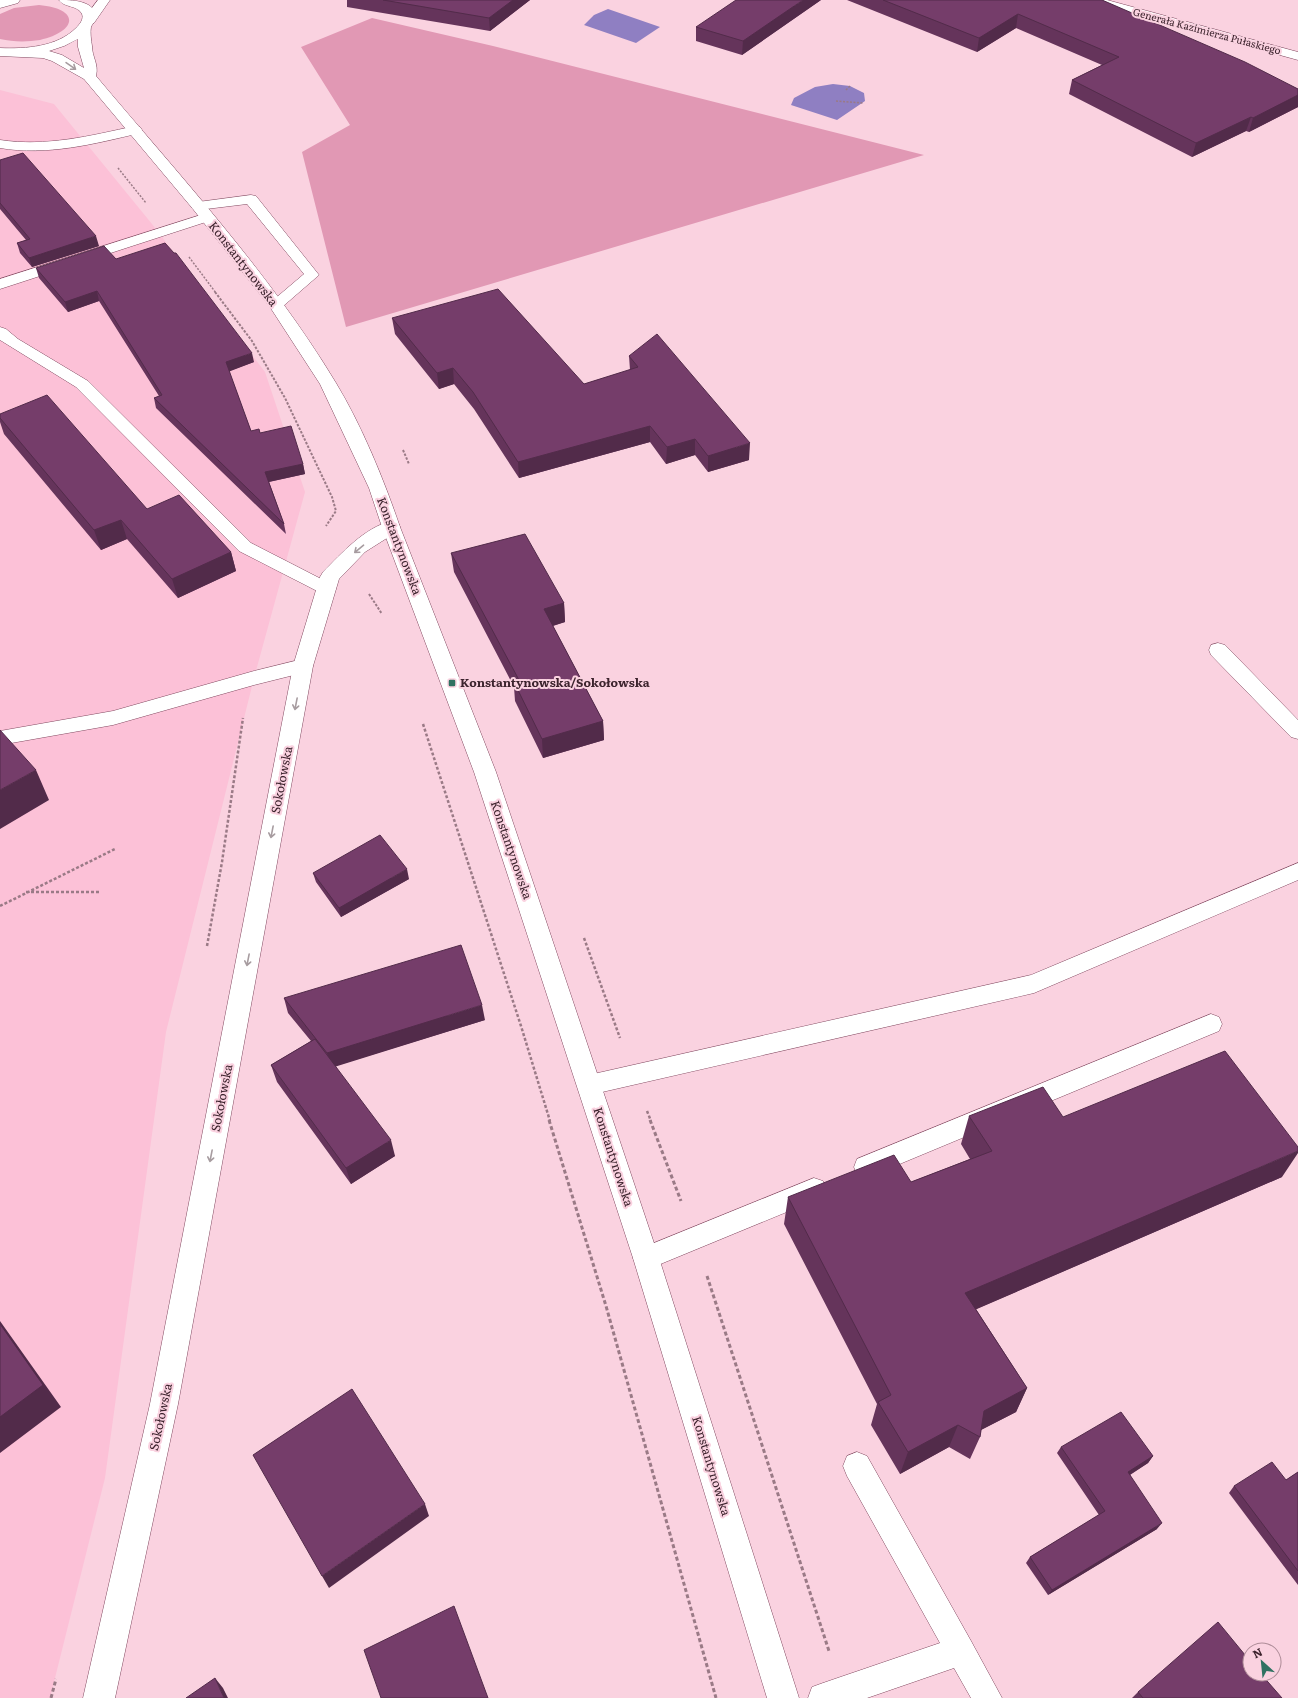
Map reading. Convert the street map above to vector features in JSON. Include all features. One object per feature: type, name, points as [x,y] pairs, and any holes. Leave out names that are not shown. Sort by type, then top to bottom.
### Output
[{"type":"main road","points":[[0,4],[14,0]]},
{"type":"main road","points":[[65,0],[87,12],[85,47],[91,68],[89,76]]},
{"type":"main road","points":[[1,52],[24,52],[50,47],[65,42],[77,35],[104,0]]},
{"type":"main road","name":"Generała Kazimierza Pułaskiego","points":[[1093,0],[1298,56]]},
{"type":"main road","name":"Konstantynowska","points":[[24,52],[57,58],[89,76],[203,211],[276,304],[328,384],[378,488],[391,527],[485,772],[646,1258],[783,1698]]},
{"type":"main road","name":"Sokołowska","points":[[99,1698],[164,1404],[304,666],[330,577],[358,548],[391,527]]},
{"type":"lane","points":[[0,144],[11,146],[59,146],[135,130]]},
{"type":"lane","points":[[0,284],[168,229],[203,211],[251,199],[312,275],[276,304]]},
{"type":"lane","points":[[0,332],[12,342],[82,384],[246,547],[326,589]]},
{"type":"lane","points":[[1218,650],[1298,732]]},
{"type":"lane","points":[[0,738],[113,718],[248,680],[304,666]]},
{"type":"lane","points":[[589,1085],[1034,984],[1298,871]]},
{"type":"lane","points":[[646,1258],[1211,1024]]},
{"type":"lane","points":[[857,1466],[987,1698]]},
{"type":"lane","points":[[823,1698],[961,1651]]},
{"type":"path","points":[[846,90],[850,86]]},
{"type":"path","points":[[836,101],[863,103]]},
{"type":"path","points":[[118,167],[168,229],[252,341],[285,398],[332,497],[336,510],[298,574]]},
{"type":"path","points":[[369,594],[386,619]]},
{"type":"path","points":[[206,952],[222,862],[248,680]]},
{"type":"path","points":[[423,722],[521,1026],[606,1306],[716,1698]]},
{"type":"path","points":[[0,906],[25,892],[115,848]]},
{"type":"path","points":[[25,892],[100,892]]},
{"type":"path","points":[[51,1698],[57,1675]]},
{"type":"shaded area","points":[[39,5],[53,7],[62,11],[68,16],[69,21],[67,26],[61,32],[40,40],[10,41],[0,39],[0,14],[14,8]]},
{"type":"shaded area","points":[[608,9],[660,27],[636,43],[584,25],[594,15]]},
{"type":"shaded area","points":[[372,18],[493,46],[924,155],[346,327],[302,152],[350,125],[301,47]]},
{"type":"shaded area","points":[[833,84],[850,86],[864,93],[865,101],[837,120],[791,105],[794,98],[815,87]]},
{"type":"shaded area","points":[[0,90],[54,104],[152,224],[265,372],[305,492],[254,678],[166,1032],[105,1478],[50,1698],[0,1698]]},
{"type":"building","points":[[383,0],[513,0],[489,18]]},
{"type":"building","points":[[736,0],[803,0],[743,41],[696,27]]},
{"type":"building","points":[[883,0],[1102,0],[1245,62],[1298,89],[1298,95],[1253,118],[1251,117],[1196,143],[1072,80],[1119,57],[1018,14],[979,38]]},
{"type":"building","points":[[23,153],[96,236],[29,258],[17,243],[30,239],[0,203],[0,160]]},
{"type":"building","points":[[165,243],[174,253],[176,253],[252,353],[226,362],[251,431],[259,429],[260,433],[291,426],[303,464],[265,472],[284,524],[154,398],[162,395],[97,291],[65,302],[36,268],[104,246],[116,259]]},
{"type":"building","points":[[498,289],[584,384],[638,367],[629,356],[657,334],[750,443],[708,456],[695,439],[667,447],[650,426],[518,462],[473,392],[453,368],[437,373],[392,318]]},
{"type":"building","points":[[47,395],[147,509],[179,495],[231,552],[172,579],[121,520],[94,530],[0,418],[0,414]]},
{"type":"building","points":[[525,534],[564,603],[544,609],[603,721],[542,739],[514,682],[519,680],[451,553]]},
{"type":"building","points":[[0,730],[36,770],[0,790]]},
{"type":"building","points":[[380,835],[407,869],[339,908],[313,873]]},
{"type":"building","points":[[461,945],[482,1005],[327,1053],[284,998]]},
{"type":"building","points":[[315,1039],[391,1140],[346,1168],[271,1065]]},
{"type":"building","points":[[1225,1051],[1298,1147],[1298,1151],[965,1293],[1027,1388],[984,1411],[980,1437],[958,1425],[908,1452],[878,1402],[891,1395],[788,1197],[894,1155],[911,1182],[992,1151],[969,1116],[1043,1087],[1063,1117]]},
{"type":"building","points":[[0,1324],[43,1385],[0,1417]]},
{"type":"building","points":[[352,1389],[425,1504],[322,1576],[253,1455]]},
{"type":"building","points":[[1121,1412],[1153,1456],[1128,1472],[1162,1523],[1052,1590],[1030,1557],[1105,1511],[1061,1447]]},
{"type":"building","points":[[1272,1462],[1286,1480],[1298,1472],[1298,1571],[1234,1486]]},
{"type":"building","points":[[454,1606],[488,1698],[381,1698],[364,1650]]},
{"type":"building","points":[[1218,1622],[1242,1651],[1242,1682],[1268,1682],[1282,1698],[1143,1698],[1138,1692]]},
{"type":"building","points":[[215,1678],[224,1698],[186,1698]]},
{"type":"place","name":"Konstantynowska/Sokołowska","points":[[452,683]]}]
